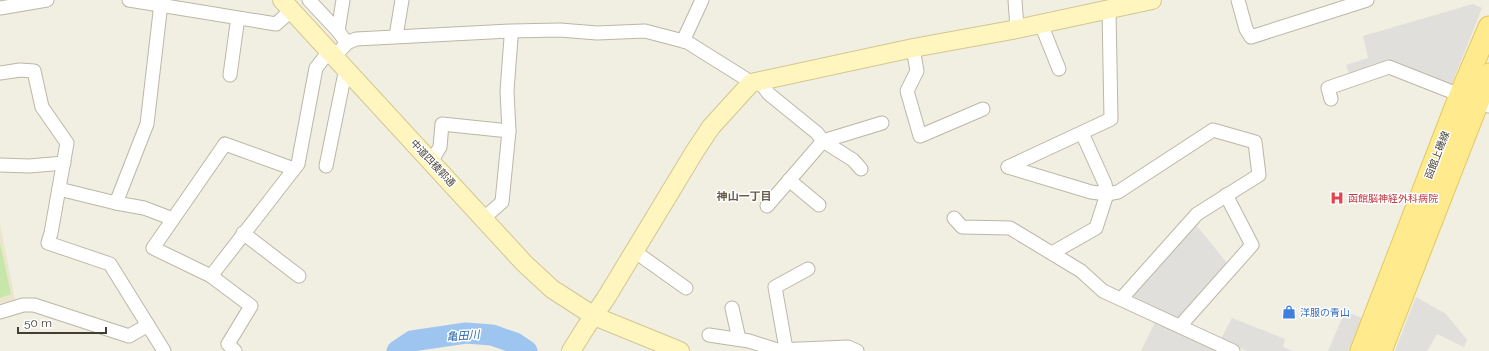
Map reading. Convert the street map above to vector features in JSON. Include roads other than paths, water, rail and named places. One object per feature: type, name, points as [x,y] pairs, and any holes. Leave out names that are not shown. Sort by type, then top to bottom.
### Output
[{"type":"main road","name":"函館上磯線","points":[[1381,351],[1475,102],[1489,28]]},
{"type":"main road","name":"函館上磯線","points":[[1361,351],[1489,74]]},
{"type":"street","points":[[0,8],[22,2],[47,0]]},
{"type":"street","points":[[129,0],[276,24],[287,5]]},
{"type":"street","points":[[310,0],[338,31]]},
{"type":"street","points":[[326,166],[339,55],[338,31],[343,0]]},
{"type":"street","points":[[396,36],[402,0]]},
{"type":"street","points":[[683,41],[702,0]]},
{"type":"street","points":[[1015,0],[1017,29]]},
{"type":"street","points":[[571,351],[594,316],[694,151],[711,127],[755,82],[913,48],[1017,29],[1152,0]]},
{"type":"street","points":[[1238,0],[1246,29],[1251,37],[1367,0]]},
{"type":"street","name":"中道四稜郭通","points":[[287,5],[339,55],[431,162],[524,263],[547,284],[572,303],[594,316],[680,351]]},
{"type":"street","points":[[1109,10],[1111,119],[1008,167],[1091,192],[1107,194],[1118,192],[1213,130],[1255,142],[1259,175],[1197,214],[1122,298]]},
{"type":"street","points":[[116,203],[147,124],[160,12]]},
{"type":"street","points":[[230,75],[237,24]]},
{"type":"street","points":[[1041,24],[1059,69]]},
{"type":"street","points":[[211,276],[298,164],[316,68],[339,55],[356,39],[553,30],[597,33],[645,31],[688,42],[737,73],[755,82],[817,133],[823,140],[853,160],[861,169]]},
{"type":"street","points":[[484,218],[502,202],[509,131],[507,91],[511,38]]},
{"type":"street","points":[[913,48],[917,71],[907,91],[920,136],[982,109]]},
{"type":"street","points":[[1331,99],[1328,88],[1389,67],[1475,102]]},
{"type":"street","points":[[0,73],[20,70],[34,71],[42,107],[67,143],[48,243],[110,264],[164,351]]},
{"type":"street","points":[[767,206],[823,140],[882,123]]},
{"type":"street","points":[[431,162],[440,147],[442,124],[509,131]]},
{"type":"street","points":[[1052,253],[1096,228],[1107,194],[1105,184],[1082,133]]},
{"type":"street","points":[[235,351],[228,344],[251,306],[211,276],[153,248],[225,144],[294,168]]},
{"type":"street","points":[[0,165],[29,166],[64,163]]},
{"type":"street","points":[[789,180],[819,205]]},
{"type":"street","points":[[59,189],[116,203],[144,208],[173,219]]},
{"type":"street","points":[[1180,326],[1252,245],[1226,195]]},
{"type":"street","points":[[954,218],[962,226],[1010,228],[1081,271],[1103,291],[1122,298],[1233,351]]},
{"type":"street","points":[[243,233],[299,276]]},
{"type":"street","points":[[634,250],[686,288]]},
{"type":"street","points":[[780,350],[775,287],[808,269]]},
{"type":"street","points":[[0,312],[23,305],[34,305],[129,336],[148,325]]},
{"type":"street","points":[[732,308],[739,339]]},
{"type":"street","points":[[709,335],[749,341],[780,350],[848,347],[857,351]]},
{"type":"waterway","name":"亀田川","points":[[397,351],[412,341],[466,333],[492,335],[515,343],[527,351]]},
{"type":"place","name":"函館脳神経外科病院","points":[[1337,198]]},
{"type":"place","name":"洋服の青山","points":[[1289,312]]},
{"type":"district","name":"神山一丁目","points":[[744,196]]}]
